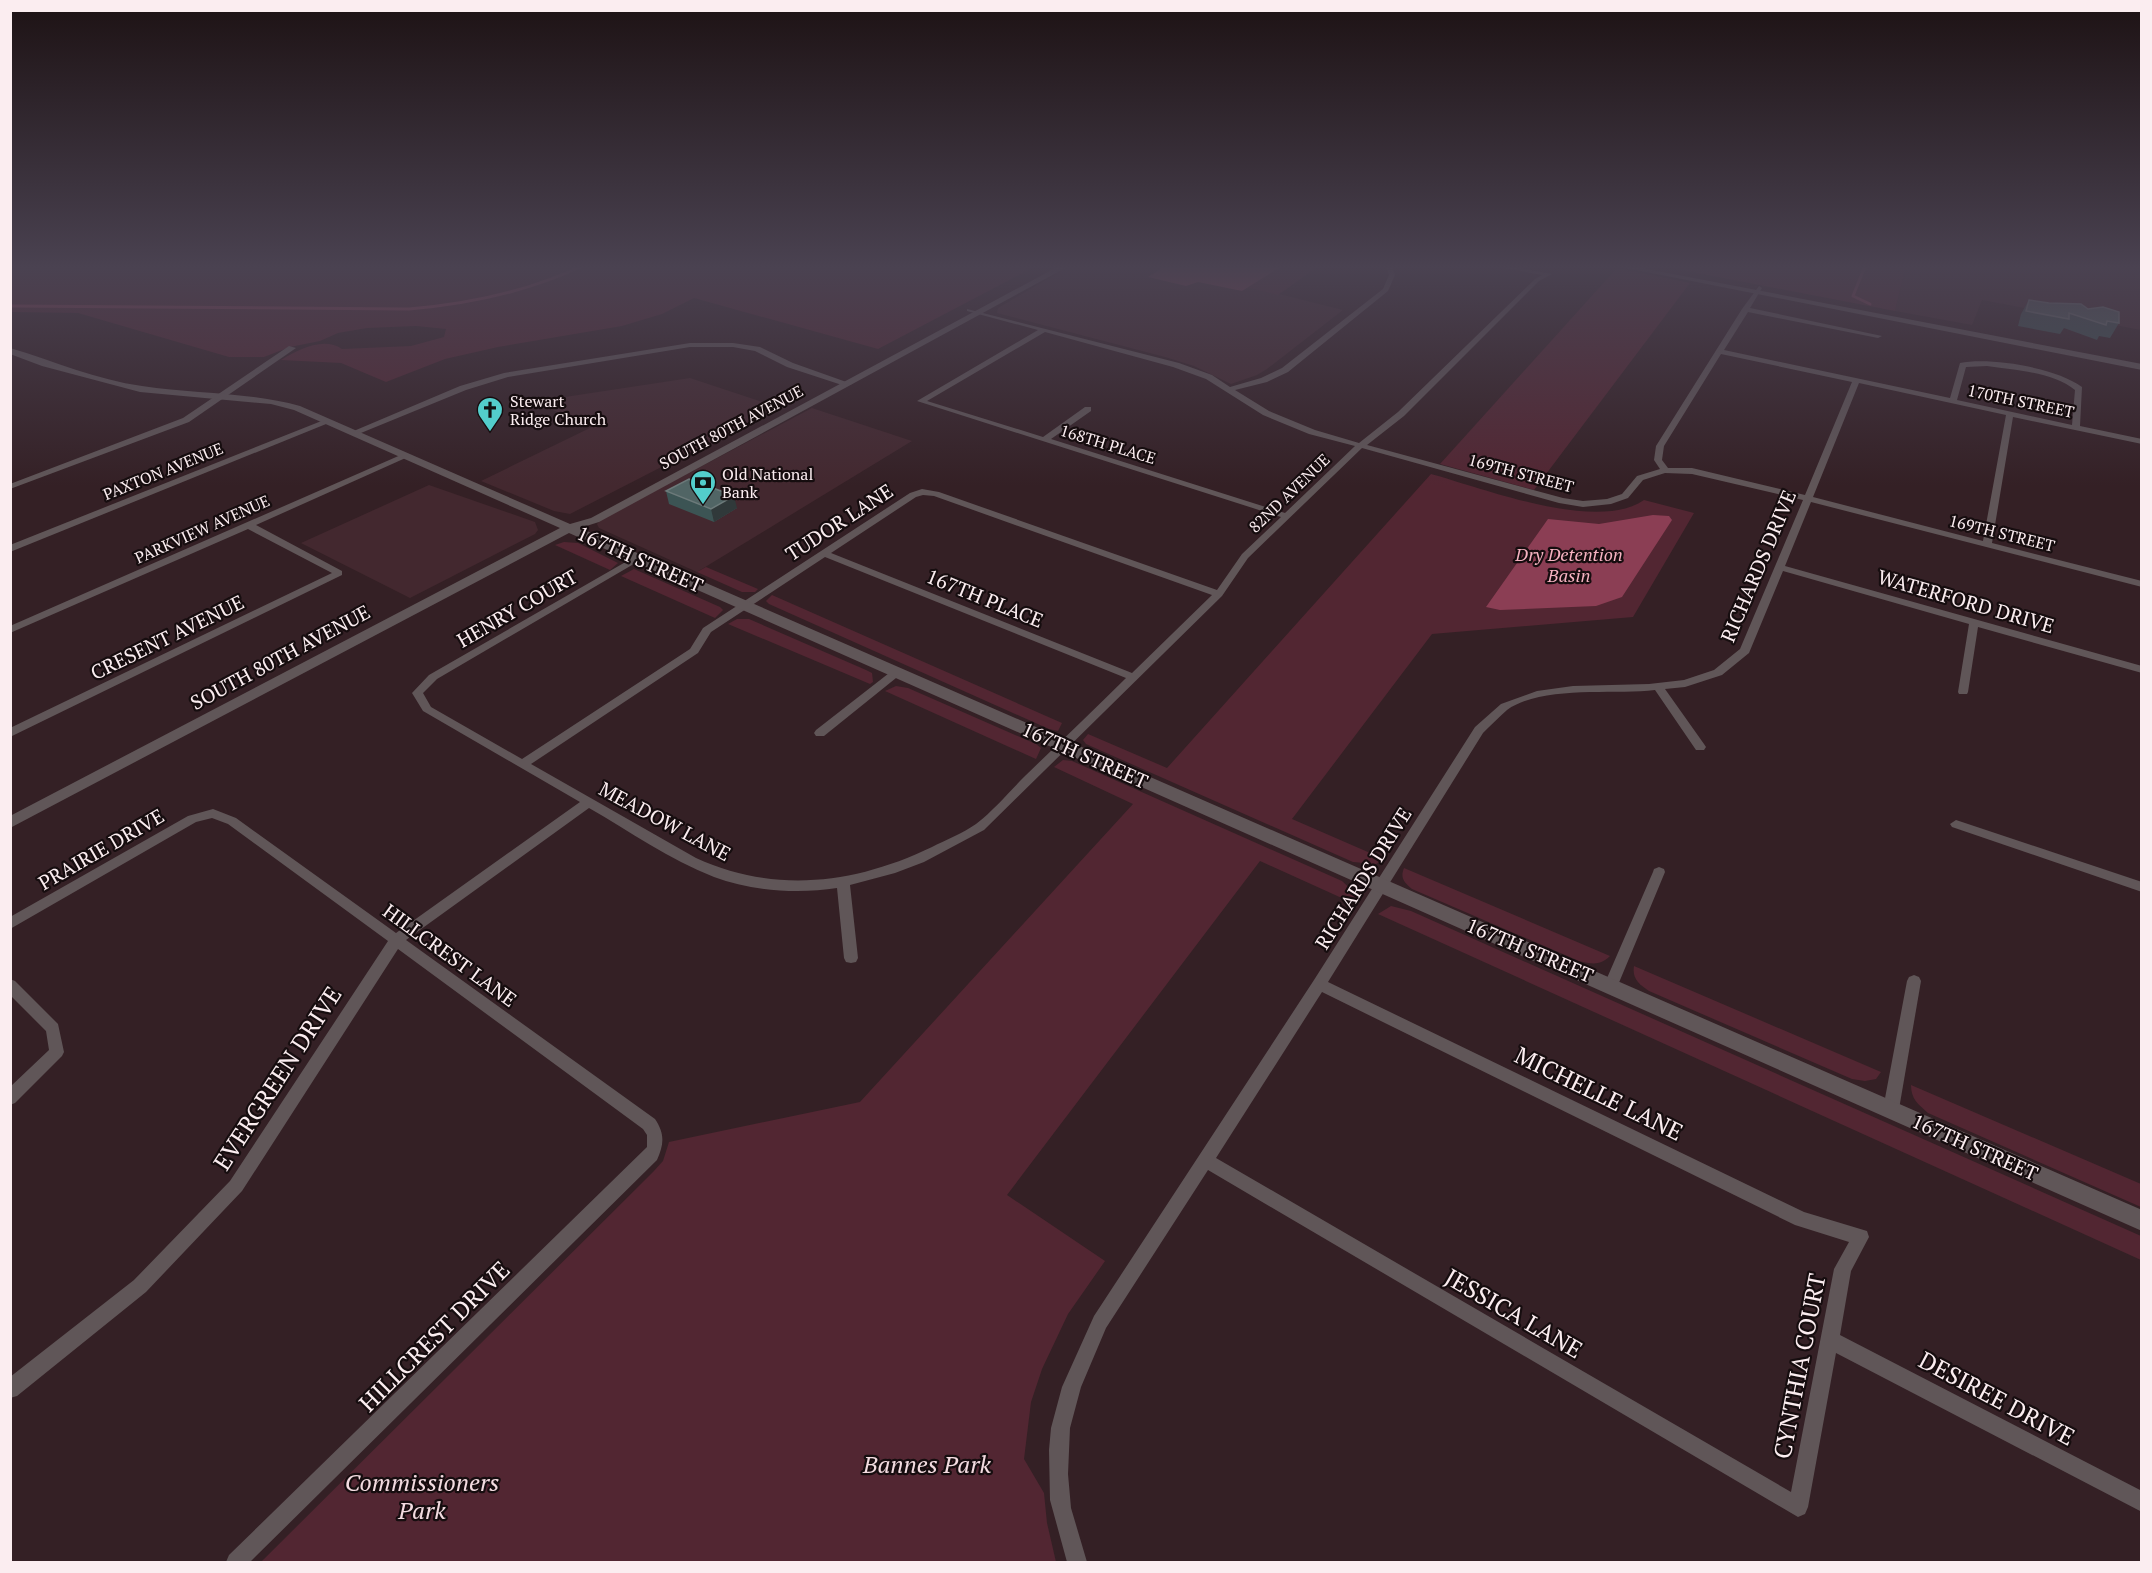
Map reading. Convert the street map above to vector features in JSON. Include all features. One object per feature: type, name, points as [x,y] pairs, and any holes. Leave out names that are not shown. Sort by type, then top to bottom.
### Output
[{"type":"street","name":"SOUTH 80TH AVENUE","points":[[569,528],[583,515],[913,339]]},
{"type":"street","name":"SOUTH 80TH AVENUE","points":[[10,823],[569,528],[595,520],[932,339]]},
{"type":"street","name":"168TH PLACE","points":[[1028,339],[921,401],[1287,516]]},
{"type":"street","name":"169TH STREET","points":[[1079,339],[1176,365],[1209,377],[1231,389],[1252,405],[1290,424],[1360,446],[1572,503],[1596,504],[1617,500],[1631,491],[1640,478],[1665,470],[1692,471],[1713,474],[2142,584]]},
{"type":"street","points":[[1231,389],[1277,375],[1325,339]]},
{"type":"street","name":"82ND AVENUE","points":[[1063,746],[1219,594],[1245,556],[1360,446],[1401,414],[1477,339]]},
{"type":"street","points":[[1665,470],[1658,460],[1660,446],[1726,339]]},
{"type":"street","points":[[2004,339],[2142,367]]},
{"type":"street","points":[[2025,339],[2142,361]]},
{"type":"street","points":[[353,433],[463,388],[507,375],[690,345],[733,345],[757,349],[790,365],[848,384]]},
{"type":"street","points":[[10,487],[186,420],[292,348]]},
{"type":"street","name":"167TH STREET","points":[[10,351],[45,364],[140,389],[272,401],[297,408],[1380,886],[1611,985],[2142,1221]]},
{"type":"street","name":"170TH STREET","points":[[1719,351],[2142,442]]},
{"type":"street","points":[[1953,401],[1963,364],[1982,363],[2020,370],[2077,385],[2079,389],[2076,428]]},
{"type":"street","name":"RICHARDS DRIVE","points":[[1077,1563],[1060,1501],[1058,1442],[1065,1402],[1077,1368],[1100,1322],[1319,984],[1479,730],[1493,714],[1515,702],[1546,693],[1657,686],[1700,680],[1726,669],[1737,660],[1745,651],[1781,568],[1856,381]]},
{"type":"street","points":[[1044,440],[1088,409]]},
{"type":"street","points":[[1987,545],[2010,414]]},
{"type":"street","name":"PAXTON AVENUE","points":[[10,549],[327,422]]},
{"type":"street","name":"PARKVIEW AVENUE","points":[[10,630],[406,456]]},
{"type":"street","points":[[10,474],[24,482]]},
{"type":"street","name":"TUDOR LANE","points":[[522,764],[694,651],[707,630],[913,495],[926,492],[1219,594]]},
{"type":"street","name":"CRESENT AVENUE","points":[[10,733],[339,573],[248,525]]},
{"type":"street","name":"167TH PLACE","points":[[824,553],[1133,677]]},
{"type":"street","name":"HENRY COURT","points":[[417,693],[433,677],[639,558]]},
{"type":"street","name":"WATERFORD DRIVE","points":[[1781,568],[2142,670]]},
{"type":"street","points":[[1963,692],[1974,622]]},
{"type":"street","points":[[820,733],[897,672]]},
{"type":"street","points":[[1657,686],[1700,747]]},
{"type":"street","name":"MEADOW LANE","points":[[417,693],[427,709],[691,861],[728,877],[763,883],[843,884],[892,870],[937,852],[980,827],[1063,746]]},
{"type":"street","name":"EVERGREEN DRIVE","points":[[10,1389],[140,1286],[236,1186],[396,940],[587,803]]},
{"type":"street","name":"HILLCREST LANE","points":[[213,813],[232,821],[650,1124],[657,1138]]},
{"type":"street","name":"PRAIRIE DRIVE","points":[[10,924],[192,819],[213,813]]},
{"type":"street","points":[[1956,824],[2142,886]]},
{"type":"street","points":[[1611,985],[1659,872]]},
{"type":"street","points":[[843,884],[851,958]]},
{"type":"street","points":[[1891,1109],[1914,981]]},
{"type":"street","name":"MICHELLE LANE","points":[[1319,984],[1801,1219],[1861,1237]]},
{"type":"street","points":[[10,985],[53,1028],[57,1052],[10,1098]]},
{"type":"street","name":"HILLCREST DRIVE","points":[[236,1563],[651,1155],[657,1138]]},
{"type":"street","name":"JESSICA LANE","points":[[1205,1160],[1798,1507]]},
{"type":"street","name":"CYNTHIA COURT","points":[[1798,1507],[1843,1269],[1861,1237]]},
{"type":"street","name":"DESIREE DRIVE","points":[[1829,1339],[2142,1502]]},
{"type":"shaded area","points":[[1098,339],[1305,339],[1267,369],[1231,384],[1194,366]]},
{"type":"shaded area","points":[[690,378],[778,407],[570,514],[554,511],[481,481],[594,426],[532,402]]},
{"type":"shaded area","points":[[812,408],[912,441],[697,572],[599,528],[597,524],[602,519]]},
{"type":"shaded area","points":[[429,485],[535,522],[538,530],[535,534],[410,598],[301,543]]},
{"type":"green space","points":[[169,339],[324,339],[290,347],[264,357],[229,357]]},
{"type":"green space","points":[[435,339],[543,339],[445,359],[386,382],[341,363],[281,360],[295,352],[319,344],[335,345],[342,349],[411,346]]},
{"type":"green space","points":[[843,339],[896,339],[878,349]]},
{"type":"green space","points":[[1553,339],[1647,339],[1534,490],[1440,464]]},
{"type":"green space","points":[[1431,474],[1539,505],[1569,510],[1598,512],[1623,509],[1644,500],[1694,513],[1633,617],[1432,634],[1292,819],[1384,859],[1376,864],[1353,862],[1086,744],[1083,740],[1088,734],[1167,768]]},
{"type":"green space","points":[[564,542],[578,543],[618,563],[610,570],[555,545]]},
{"type":"green space","points":[[706,567],[758,589],[755,592],[742,592],[697,572]]},
{"type":"green space","points":[[634,569],[723,610],[715,618],[621,576]]},
{"type":"green space","points":[[772,595],[1062,723],[1058,731],[1049,729],[769,604],[766,601]]},
{"type":"green space","points":[[737,619],[749,619],[866,670],[872,673],[873,682],[870,684],[728,624]]},
{"type":"green space","points":[[896,686],[908,688],[1036,744],[1041,748],[1036,759],[885,691]]},
{"type":"green space","points":[[1063,760],[1072,761],[1342,881],[1357,895],[1355,904],[1260,861],[1007,1195],[1105,1261],[1068,1314],[1042,1369],[1031,1402],[1024,1459],[1044,1493],[1047,1523],[1056,1562],[261,1562],[653,1172],[663,1161],[669,1142],[860,1102],[1133,804],[1054,767]]},
{"type":"green space","points":[[1404,868],[1610,956],[1596,963],[1579,961],[1412,889],[1402,875]]},
{"type":"green space","points":[[1391,906],[1411,911],[2141,1236],[2141,1260],[1378,914]]},
{"type":"green space","points":[[1634,966],[1881,1072],[1876,1079],[1865,1081],[1852,1079],[1649,991],[1637,981]]},
{"type":"green space","points":[[1911,1085],[2141,1184],[2141,1207],[1928,1113],[1914,1098]]},
{"type":"water","name":"Dry Detention Basin","points":[[1653,515],[1669,516],[1672,520],[1622,597],[1596,606],[1500,610],[1486,607],[1548,519],[1599,524]]},
{"type":"building","points":[[689,479],[734,496],[711,509],[666,491]]},
{"type":"place","name":"Stewart Ridge Church","points":[[490,433]]},
{"type":"place","name":"Old National Bank","points":[[703,506]]},
{"type":"park label","name":"Bannes Park","points":[[927,1464]]},
{"type":"park label","name":"Commissioners Park","points":[[422,1496]]}]
